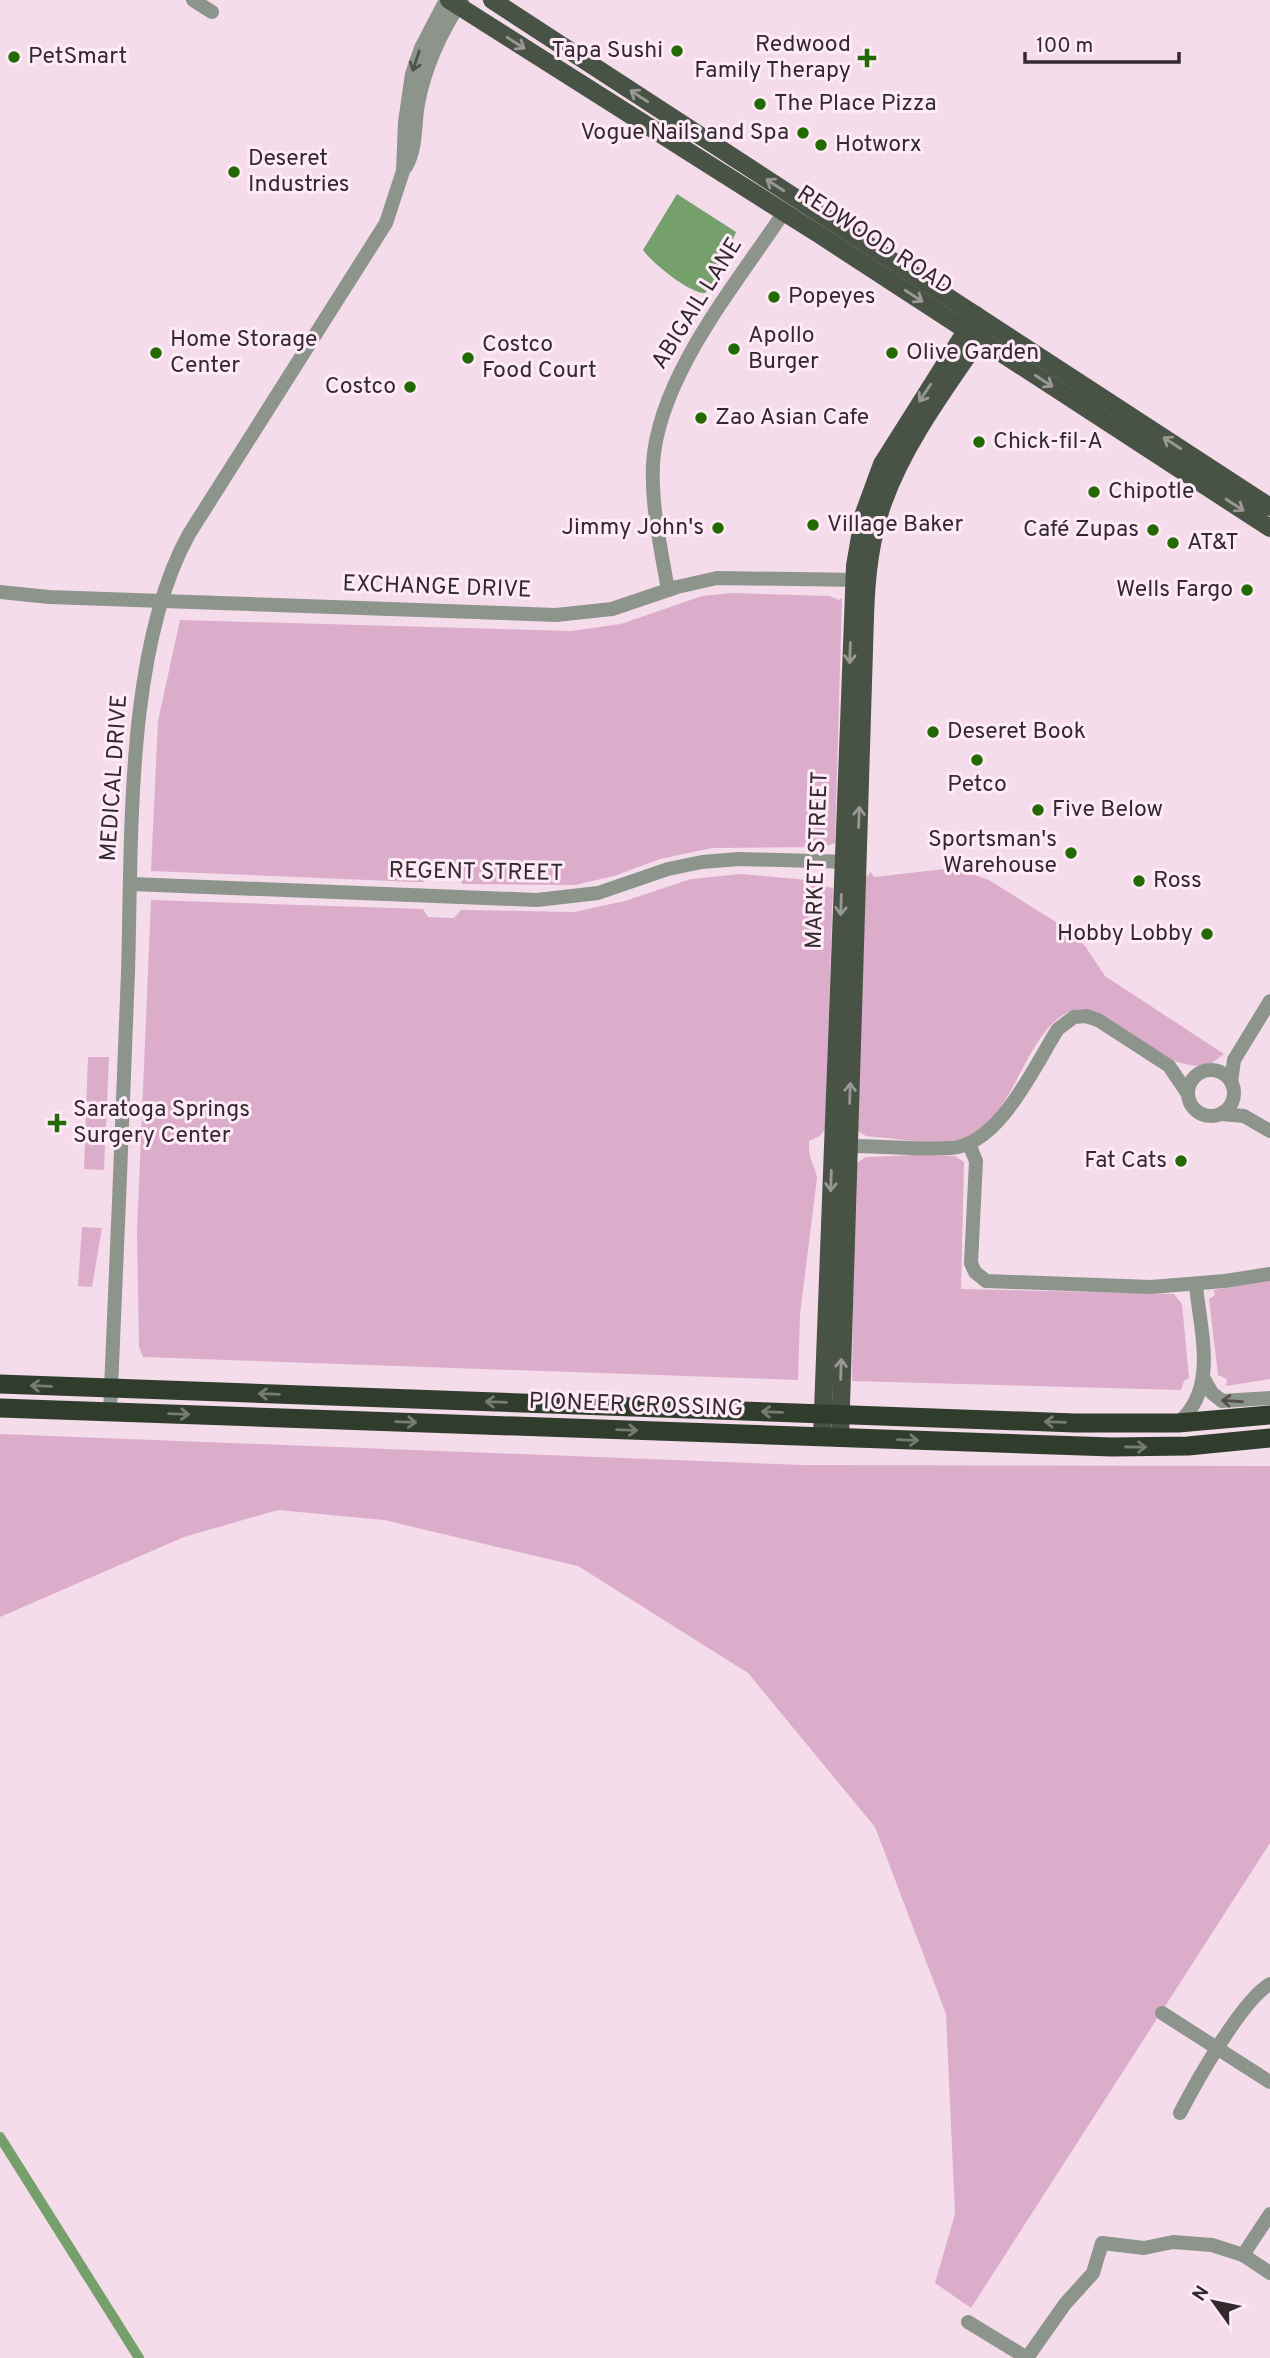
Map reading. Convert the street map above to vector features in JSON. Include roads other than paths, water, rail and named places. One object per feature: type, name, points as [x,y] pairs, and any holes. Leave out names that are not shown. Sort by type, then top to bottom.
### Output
[{"type":"highway","name":"PIONEER CROSSING","points":[[0,1384],[832,1414],[1178,1423],[1270,1415]]},
{"type":"highway","name":"PIONEER CROSSING","points":[[0,1408],[1150,1447],[1270,1438]]},
{"type":"main road","name":"REDWOOD ROAD","points":[[492,0],[978,327],[1270,528]]},
{"type":"main road","name":"REDWOOD ROAD","points":[[454,1],[784,212],[978,327],[1270,507]]},
{"type":"main road","name":"MARKET STREET","points":[[831,1437],[864,513],[882,464],[978,327]]},
{"type":"street","points":[[193,0],[212,12]]},
{"type":"street","name":"MEDICAL DRIVE","points":[[110,1412],[139,723],[163,601],[174,565],[190,534],[379,237],[413,150],[425,76],[454,1]]},
{"type":"street","name":"ABIGAIL LANE","points":[[668,590],[653,494],[654,449],[661,417],[686,361],[784,212]]},
{"type":"street","name":"EXCHANGE DRIVE","points":[[0,592],[48,597],[556,615],[612,609],[668,590],[729,577],[860,580]]},
{"type":"street","name":"REGENT STREET","points":[[131,884],[537,900],[598,893],[668,869],[711,861],[850,862]]},
{"type":"street","points":[[1188,1094],[1192,1080],[1224,1064],[1237,1052],[1270,1001]]},
{"type":"street","points":[[840,1146],[951,1148],[970,1144],[997,1124],[1058,1029],[1073,1017],[1098,1020],[1169,1066],[1188,1094],[1191,1105],[1199,1113],[1210,1116],[1238,1114],[1270,1131]]},
{"type":"street","points":[[1221,1114],[1231,1103],[1237,1052]]},
{"type":"street","points":[[1169,1066],[1222,1073],[1232,1085],[1242,1107],[1255,1121]]},
{"type":"street","points":[[970,1144],[976,1161],[971,1263],[982,1279],[990,1282],[1131,1287],[1196,1285],[1270,1274]]},
{"type":"street","points":[[1196,1285],[1204,1379],[1212,1393],[1222,1401],[1270,1398]]},
{"type":"street","points":[[1178,1423],[1194,1406],[1204,1379]]},
{"type":"street","points":[[1180,2113],[1218,2049],[1259,1990],[1270,1984]]},
{"type":"street","points":[[1163,2013],[1270,2082]]},
{"type":"street","points":[[1243,2255],[1270,2214]]},
{"type":"street","points":[[968,2322],[1027,2358],[1065,2304],[1093,2273],[1102,2243],[1144,2248],[1173,2242],[1212,2245],[1243,2255],[1270,2273]]},
{"type":"waterway","points":[[0,2137],[139,2358]]},
{"type":"place","name":"Tapa Sushi","points":[[677,51]]},
{"type":"place","name":"PetSmart","points":[[14,57]]},
{"type":"place","name":"Redwood Family Therapy","points":[[867,58]]},
{"type":"place","name":"The Place Pizza","points":[[760,104]]},
{"type":"place","name":"Vogue Nails and Spa","points":[[803,133]]},
{"type":"place","name":"Hotworx","points":[[821,145]]},
{"type":"place","name":"Deseret Industries","points":[[234,172]]},
{"type":"place","name":"Popeyes","points":[[774,297]]},
{"type":"place","name":"Apollo Burger","points":[[734,349]]},
{"type":"place","name":"Home Storage Center","points":[[156,353]]},
{"type":"place","name":"Olive Garden","points":[[892,353]]},
{"type":"place","name":"Costco Food Court","points":[[468,358]]},
{"type":"place","name":"Costco","points":[[410,387]]},
{"type":"place","name":"Zao Asian Cafe","points":[[701,418]]},
{"type":"place","name":"Chick-fil-A","points":[[979,442]]},
{"type":"place","name":"Chipotle","points":[[1094,492]]},
{"type":"place","name":"Village Baker","points":[[813,525]]},
{"type":"place","name":"Jimmy John's","points":[[718,528]]},
{"type":"place","name":"Café Zupas","points":[[1153,530]]},
{"type":"place","name":"AT&T","points":[[1173,543]]},
{"type":"place","name":"Wells Fargo","points":[[1247,590]]},
{"type":"place","name":"Deseret Book","points":[[933,732]]},
{"type":"place","name":"Petco","points":[[977,760]]},
{"type":"place","name":"Five Below","points":[[1038,810]]},
{"type":"place","name":"Sportsman's Warehouse","points":[[1071,853]]},
{"type":"place","name":"Ross","points":[[1139,881]]},
{"type":"place","name":"Hobby Lobby","points":[[1207,934]]},
{"type":"place","name":"Saratoga Springs Surgery Center","points":[[57,1123]]},
{"type":"place","name":"Fat Cats","points":[[1181,1161]]}]
